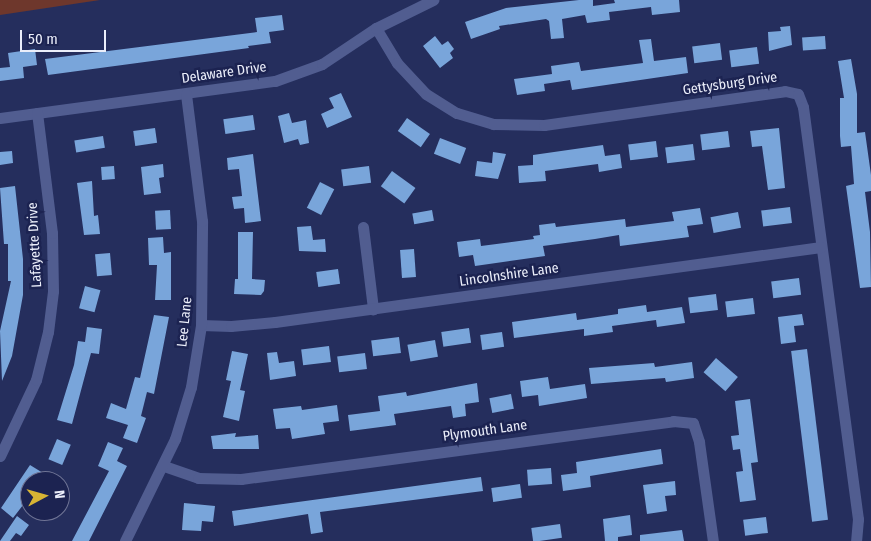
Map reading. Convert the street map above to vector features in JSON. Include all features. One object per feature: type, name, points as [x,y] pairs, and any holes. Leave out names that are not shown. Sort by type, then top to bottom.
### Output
[{"type":"street","name":"Delaware Drive","points":[[0,118],[275,81],[322,64],[376,28],[433,0]]},
{"type":"street","name":"Gettysburg Drive","points":[[376,28],[397,63],[426,94],[457,113],[493,124],[544,125],[784,91],[798,94],[803,107],[858,519],[857,541]]},
{"type":"street","name":"Lee Lane","points":[[125,541],[164,466],[189,393],[201,325],[202,221],[186,94]]},
{"type":"street","name":"Lafayette Drive","points":[[0,456],[36,380],[48,332],[53,291],[52,233],[37,113]]},
{"type":"street","points":[[363,227],[373,309]]},
{"type":"street","name":"Lincolnshire Lane","points":[[201,325],[251,325],[821,248]]},
{"type":"street","name":"Plymouth Lane","points":[[164,466],[198,478],[241,479],[673,421],[693,423],[699,442],[713,541]]},
{"type":"shaded area","points":[[0,0],[100,0],[0,15]]},
{"type":"building","points":[[593,0],[593,6],[615,3],[614,0],[679,0],[680,12],[652,15],[651,7],[609,12],[610,20],[587,23],[585,15],[562,19],[564,38],[551,39],[549,21],[546,19],[499,26],[500,29],[471,39],[465,22],[506,8]]},
{"type":"building","points":[[282,15],[284,30],[269,32],[271,43],[248,46],[249,48],[48,75],[45,59],[257,32],[255,18]]},
{"type":"building","points":[[790,26],[792,45],[769,51],[768,32],[781,31],[780,27]]},
{"type":"building","points":[[435,36],[442,45],[448,41],[454,49],[450,53],[453,58],[440,68],[423,46]]},
{"type":"building","points":[[825,36],[826,49],[803,51],[802,38]]},
{"type":"building","points":[[651,39],[654,61],[686,57],[688,73],[572,90],[570,80],[544,84],[545,91],[517,95],[514,79],[552,74],[551,66],[579,62],[581,71],[643,63],[639,40]]},
{"type":"building","points":[[720,43],[722,60],[694,63],[692,46]]},
{"type":"building","points":[[757,47],[759,64],[731,67],[729,50]]},
{"type":"building","points":[[35,49],[37,65],[23,67],[24,78],[0,81],[0,68],[10,67],[8,53]]},
{"type":"building","points":[[851,59],[857,94],[857,133],[865,132],[871,175],[871,191],[865,192],[870,232],[871,287],[860,288],[846,186],[854,184],[851,146],[841,147],[840,136],[840,98],[844,98],[838,61]]},
{"type":"building","points":[[341,93],[352,117],[327,128],[321,114],[334,108],[329,98]]},
{"type":"building","points":[[289,113],[292,123],[306,120],[309,143],[300,145],[298,139],[284,143],[278,116]]},
{"type":"building","points":[[253,115],[255,130],[225,134],[223,119]]},
{"type":"building","points":[[407,118],[430,134],[421,147],[398,131]]},
{"type":"building","points":[[155,128],[157,143],[135,146],[133,131]]},
{"type":"building","points":[[779,128],[785,188],[768,190],[762,146],[752,147],[750,131]]},
{"type":"building","points":[[728,131],[730,147],[702,150],[700,134]]},
{"type":"building","points":[[103,136],[105,148],[76,152],[74,141]]},
{"type":"building","points":[[440,138],[466,148],[460,164],[434,154]]},
{"type":"building","points":[[656,141],[658,157],[630,160],[628,144]]},
{"type":"building","points":[[693,144],[695,160],[667,163],[665,147]]},
{"type":"building","points":[[603,145],[605,156],[620,154],[622,168],[599,172],[598,164],[545,171],[546,181],[519,183],[518,166],[533,165],[533,155]]},
{"type":"building","points":[[12,151],[13,163],[0,165],[0,152]]},
{"type":"building","points":[[493,152],[506,154],[498,179],[475,176],[477,161],[492,163]]},
{"type":"building","points":[[253,154],[261,221],[245,223],[244,208],[234,209],[232,197],[242,196],[239,169],[228,170],[227,158]]},
{"type":"building","points":[[163,164],[164,177],[159,178],[161,193],[144,195],[141,167]]},
{"type":"building","points":[[114,166],[115,179],[102,180],[101,167]]},
{"type":"building","points":[[369,166],[371,183],[343,186],[341,169]]},
{"type":"building","points":[[392,171],[415,188],[404,203],[381,186]]},
{"type":"building","points":[[92,181],[94,216],[98,215],[100,234],[84,235],[77,183]]},
{"type":"building","points":[[320,182],[334,189],[321,215],[307,208]]},
{"type":"building","points":[[15,186],[23,259],[23,295],[12,356],[2,381],[0,331],[11,281],[8,281],[8,244],[4,244],[0,188]]},
{"type":"building","points":[[790,207],[792,223],[763,226],[761,211]]},
{"type":"building","points":[[700,208],[703,224],[687,226],[689,237],[620,246],[619,235],[543,246],[545,256],[475,266],[473,255],[459,257],[457,242],[480,239],[481,246],[534,239],[533,236],[540,235],[539,225],[555,223],[556,227],[625,219],[626,227],[674,221],[672,212]]},
{"type":"building","points":[[170,210],[171,229],[156,230],[155,211]]},
{"type":"building","points":[[432,210],[434,221],[414,224],[412,213]]},
{"type":"building","points":[[738,212],[741,228],[714,233],[711,217]]},
{"type":"building","points":[[311,226],[313,240],[325,239],[326,252],[299,251],[297,227]]},
{"type":"building","points":[[238,232],[253,232],[252,279],[265,280],[264,291],[261,295],[234,294],[235,279],[238,279]]},
{"type":"building","points":[[163,237],[164,253],[171,252],[171,300],[155,300],[157,265],[149,265],[148,238]]},
{"type":"building","points":[[414,249],[416,277],[402,278],[400,250]]},
{"type":"building","points":[[110,253],[112,275],[97,276],[95,254]]},
{"type":"building","points":[[338,269],[340,284],[318,287],[316,272]]},
{"type":"building","points":[[799,278],[801,295],[773,298],[771,281]]},
{"type":"building","points":[[85,286],[100,290],[95,312],[79,308]]},
{"type":"building","points":[[716,294],[718,310],[690,313],[688,297]]},
{"type":"building","points":[[753,298],[755,314],[727,317],[725,301]]},
{"type":"building","points":[[646,305],[647,312],[682,307],[685,323],[657,327],[656,320],[612,326],[613,332],[584,336],[584,329],[514,338],[512,322],[576,313],[577,320],[618,314],[618,309]]},
{"type":"building","points":[[802,314],[804,325],[794,326],[796,342],[781,344],[778,317]]},
{"type":"building","points":[[154,315],[169,317],[154,394],[147,392],[141,416],[146,418],[137,443],[123,438],[128,425],[106,418],[111,403],[126,409],[135,377],[140,378]]},
{"type":"building","points":[[87,327],[102,329],[99,354],[91,353],[72,424],[57,420],[74,365],[78,341],[85,342]]},
{"type":"building","points":[[469,328],[471,343],[443,347],[441,332]]},
{"type":"building","points":[[502,332],[504,347],[482,350],[480,335]]},
{"type":"building","points":[[399,337],[401,353],[373,356],[371,340]]},
{"type":"building","points":[[435,340],[438,357],[410,362],[407,345]]},
{"type":"building","points":[[329,346],[331,362],[303,365],[301,349]]},
{"type":"building","points":[[807,349],[828,520],[812,522],[791,351]]},
{"type":"building","points":[[232,351],[248,354],[240,390],[245,391],[239,421],[223,417],[231,381],[226,380]]},
{"type":"building","points":[[277,352],[279,363],[294,361],[296,376],[270,380],[267,353]]},
{"type":"building","points":[[365,353],[367,369],[339,372],[337,356]]},
{"type":"building","points":[[716,358],[738,377],[725,391],[704,372]]},
{"type":"building","points":[[692,362],[694,378],[666,382],[665,378],[591,384],[589,368],[654,363],[655,367]]},
{"type":"building","points":[[548,377],[550,389],[585,384],[587,398],[539,406],[538,395],[522,397],[520,381]]},
{"type":"building","points":[[477,383],[479,402],[465,404],[466,416],[453,418],[451,406],[394,414],[396,425],[350,431],[348,415],[380,411],[378,396],[406,392],[407,396]]},
{"type":"building","points":[[511,394],[514,409],[492,413],[489,398]]},
{"type":"building","points":[[750,399],[758,462],[751,463],[756,500],[740,502],[736,472],[743,471],[740,449],[733,450],[731,436],[739,435],[735,401]]},
{"type":"building","points":[[337,405],[339,421],[323,423],[325,434],[292,439],[290,428],[276,429],[273,409],[301,406],[302,410]]},
{"type":"building","points":[[236,433],[235,437],[258,435],[259,449],[213,449],[211,436]]},
{"type":"building","points":[[57,439],[71,445],[62,465],[48,459]]},
{"type":"building","points":[[108,442],[123,448],[117,461],[127,466],[89,541],[72,541],[109,471],[98,466]]},
{"type":"building","points":[[661,449],[663,464],[590,476],[591,487],[563,491],[561,475],[577,473],[576,462]]},
{"type":"building","points":[[30,465],[40,471],[26,471]]},
{"type":"building","points":[[551,468],[552,484],[528,486],[527,470]]},
{"type":"building","points":[[481,477],[483,491],[320,512],[323,532],[311,534],[308,514],[234,526],[232,511]]},
{"type":"building","points":[[20,480],[20,509],[13,518],[1,508]]},
{"type":"building","points":[[675,481],[676,495],[665,496],[667,511],[647,514],[643,485]]},
{"type":"building","points":[[520,484],[522,498],[493,502],[491,488]]},
{"type":"building","points":[[184,503],[215,506],[213,522],[202,521],[201,531],[182,530]]},
{"type":"building","points":[[630,515],[632,535],[618,537],[618,541],[605,541],[603,519]]},
{"type":"building","points":[[17,516],[20,521],[29,525],[21,536],[16,533],[10,541],[0,541]]},
{"type":"building","points":[[766,517],[768,533],[745,536],[743,520]]},
{"type":"building","points":[[560,524],[562,538],[533,541],[531,528]]},
{"type":"building","points":[[682,530],[684,541],[640,541],[640,535]]}]
